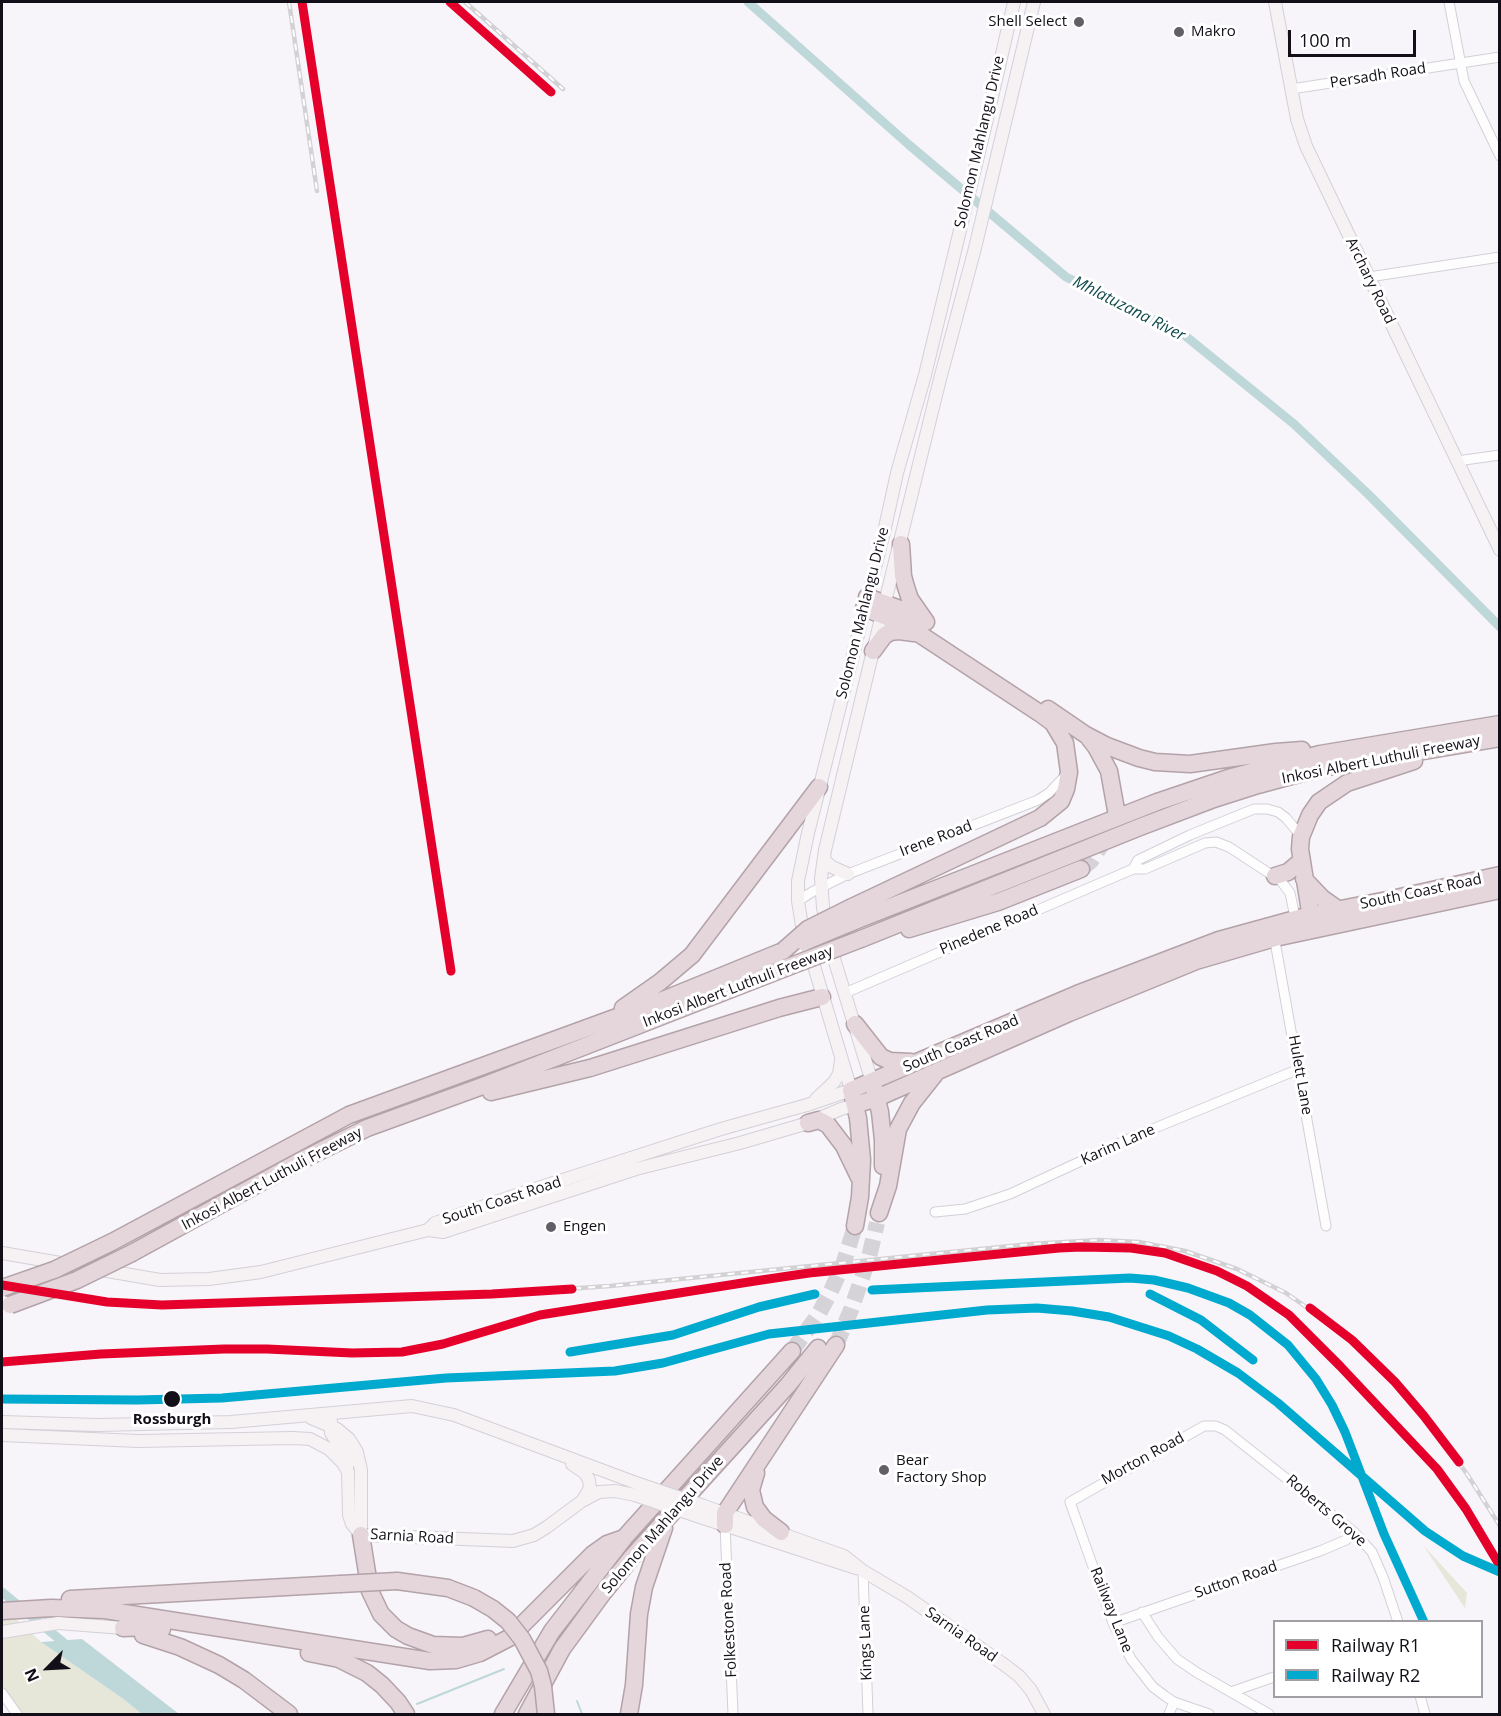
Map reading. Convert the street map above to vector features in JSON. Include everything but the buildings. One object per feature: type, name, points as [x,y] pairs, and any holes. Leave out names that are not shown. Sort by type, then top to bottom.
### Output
[{"type":"highway","points":[[901,544],[903,576],[910,599],[918,613],[942,637]]},
{"type":"highway","points":[[866,603],[885,609],[900,609],[1086,735],[1138,758],[1172,764],[1191,764],[1294,750],[1320,754]]},
{"type":"highway","points":[[854,913],[1041,818],[1061,801],[1069,772],[1065,743],[1053,723],[885,609]]},
{"type":"highway","points":[[873,651],[884,636],[890,632],[908,631],[921,635]]},
{"type":"highway","name":"Inkosi Albert Luthuli Freeway","points":[[6,1306],[77,1280],[132,1253],[326,1147],[367,1128],[488,1084],[884,931],[1001,881],[1230,794],[1317,769],[1500,724]]},
{"type":"highway","points":[[1086,735],[1096,747],[1109,771],[1116,810]]},
{"type":"highway","name":"Inkosi Albert Luthuli Freeway","points":[[2,1288],[54,1270],[112,1242],[336,1121],[403,1094],[598,1025],[783,951],[854,913],[1175,795],[1260,768],[1320,754],[1441,740],[1468,743],[1500,738]]},
{"type":"highway","points":[[1304,924],[1301,837],[1310,815],[1319,802],[1332,791],[1347,783],[1405,765],[1441,740]]},
{"type":"highway","points":[[598,1025],[660,982],[692,955],[819,787]]},
{"type":"highway","points":[[1275,876],[1288,872],[1301,861]]},
{"type":"highway","points":[[884,931],[914,929],[998,903],[1081,869]]},
{"type":"highway","name":"South Coast Road","points":[[1410,903],[1500,875]]},
{"type":"highway","points":[[1304,879],[1322,898],[1339,910]]},
{"type":"highway","name":"South Coast Road","points":[[853,1097],[872,1082],[932,1065],[1080,1001],[1221,946],[1304,924],[1410,903],[1500,890]]},
{"type":"highway","name":"South Coast Road","points":[[1304,924],[1339,910],[1389,907]]},
{"type":"highway","points":[[414,1110],[590,1068],[779,1008],[822,997]]},
{"type":"highway","points":[[855,1024],[881,1057],[890,1061],[932,1065]]},
{"type":"highway","name":"South Coast Road","points":[[853,1097],[877,1098],[932,1065]]},
{"type":"highway","name":"Solomon Mahlangu Drive","points":[[872,1082],[877,1098],[883,1140],[878,1218],[888,1186],[898,1129],[932,1065]]},
{"type":"highway","name":"Solomon Mahlangu Drive","points":[[853,1097],[862,1160],[855,1226]]},
{"type":"highway","points":[[808,1123],[819,1120],[828,1125],[844,1146],[861,1180]]},
{"type":"highway","points":[[725,1519],[836,1345]]},
{"type":"highway","name":"Solomon Mahlangu Drive","points":[[527,1714],[562,1649],[632,1557],[667,1521],[818,1348]]},
{"type":"highway","name":"Solomon Mahlangu Drive","points":[[504,1714],[552,1631],[624,1538],[792,1351]]},
{"type":"highway","points":[[766,1454],[754,1478],[751,1493],[755,1507],[761,1515],[781,1532]]},
{"type":"highway","points":[[630,1710],[639,1614],[644,1587],[667,1521]]},
{"type":"highway","points":[[361,1535],[367,1582],[373,1598],[386,1620],[408,1636],[433,1645],[471,1645],[494,1637],[535,1611]]},
{"type":"highway","points":[[43,1605],[105,1610],[444,1662],[468,1658],[501,1643],[598,1550],[624,1538]]},
{"type":"highway","points":[[2,1611],[43,1605],[398,1581],[448,1588],[474,1598],[493,1609],[508,1621],[522,1638],[539,1671],[546,1714]]},
{"type":"highway","points":[[123,1628],[144,1627],[170,1630],[339,1659],[367,1673],[382,1685],[406,1714]]},
{"type":"highway","points":[[123,1628],[207,1658],[244,1680],[289,1714]]},
{"type":"main road","name":"Solomon Mahlangu Drive","points":[[853,1097],[802,926],[798,881],[801,861],[897,473],[925,375],[1014,2]]},
{"type":"main road","name":"Solomon Mahlangu Drive","points":[[872,1082],[835,962],[823,908],[821,887],[824,860],[873,651],[940,379],[973,256],[1034,2]]},
{"type":"main road","name":"Archary Road","points":[[1275,2],[1297,119],[1306,146],[1500,550]]},
{"type":"main road","points":[[824,860],[832,867],[848,874]]},
{"type":"main road","points":[[807,1105],[830,1088],[838,1074],[842,1059]]},
{"type":"main road","name":"South Coast Road","points":[[2,1253],[147,1278],[209,1279],[261,1272],[428,1230],[435,1223],[461,1220],[634,1164],[680,1143],[807,1105],[853,1097]]},
{"type":"main road","name":"South Coast Road","points":[[634,1164],[740,1143],[808,1123],[841,1109],[853,1097]]},
{"type":"main road","points":[[680,1143],[683,1156]]},
{"type":"main road","name":"Sarnia Road","points":[[2,1422],[171,1424],[231,1422],[412,1406],[435,1409],[559,1455],[637,1489],[863,1570]]},
{"type":"main road","points":[[330,1424],[336,1413]]},
{"type":"main road","points":[[301,1416],[330,1424],[349,1439],[357,1452],[360,1460],[361,1535]]},
{"type":"main road","name":"Sarnia Road","points":[[330,1424],[332,1436],[345,1454],[348,1472],[349,1515],[352,1524],[361,1535],[513,1541],[547,1527],[582,1501],[599,1492],[637,1489]]},
{"type":"main road","points":[[2,1435],[138,1441],[301,1438],[323,1444],[339,1458],[348,1472]]},
{"type":"main road","points":[[559,1455],[585,1473],[589,1480],[591,1485],[589,1492],[582,1501]]},
{"type":"main road","name":"Sarnia Road","points":[[725,1519],[781,1532],[844,1556],[907,1597],[1019,1676],[1031,1690],[1044,1714]]},
{"type":"main road","points":[[2,1632],[58,1623],[123,1628]]},
{"type":"street","points":[[1449,2],[1464,81],[1500,156]]},
{"type":"street","name":"Persadh Road","points":[[1292,89],[1500,57]]},
{"type":"street","points":[[1369,277],[1500,256]]},
{"type":"street","points":[[1457,461],[1500,455]]},
{"type":"street","name":"Irene Road","points":[[798,901],[848,874],[1038,800],[1058,785],[1069,772]]},
{"type":"street","name":"Pinedene Road","points":[[1133,869],[1138,860],[1210,826],[1254,809],[1278,812],[1286,818],[1301,837]]},
{"type":"street","points":[[1210,826],[1210,833],[1216,842],[1229,847],[1275,876],[1286,886],[1304,924]]},
{"type":"street","name":"Pinedene Road","points":[[845,993],[1133,869],[1144,869],[1195,846],[1216,842]]},
{"type":"street","name":"Hulett Lane","points":[[1273,932],[1326,1226]]},
{"type":"street","name":"Karim Lane","points":[[934,1212],[965,1209],[1010,1194],[1133,1137],[1299,1069]]},
{"type":"street","name":"Morton Road","points":[[1070,1502],[1204,1426],[1220,1427]]},
{"type":"street","name":"Roberts Grove","points":[[1220,1427],[1354,1532],[1372,1552],[1397,1620]]},
{"type":"street","name":"Railway Lane","points":[[1070,1502],[1113,1623],[1138,1670],[1153,1687],[1174,1702],[1209,1714]]},
{"type":"street","name":"Folkestone Road","points":[[725,1519],[733,1714]]},
{"type":"street","name":"Sutton Road","points":[[1113,1623],[1320,1551],[1346,1540],[1354,1532]]},
{"type":"street","name":"Kings Lane","points":[[863,1570],[868,1714]]},
{"type":"street","points":[[1142,1612],[1158,1637],[1177,1659],[1269,1714]]},
{"type":"street","points":[[1231,1692],[1273,1678]]},
{"type":"street","points":[[2,1694],[17,1714]]},
{"type":"street","points":[[1421,1698],[1425,1714]]},
{"type":"street","points":[[1169,1714],[1174,1702]]},
{"type":"shaded area","points":[[1423,1545],[1467,1593],[1465,1608]]},
{"type":"shaded area","points":[[2,1606],[41,1642],[142,1714],[21,1714],[2,1685]]},
{"type":"water","points":[[82,1639],[179,1714],[142,1714],[41,1642]]},
{"type":"waterway","name":"Mhlatuzana River","points":[[748,2],[908,144],[1066,277],[1183,334],[1294,424],[1369,495],[1500,627]]},
{"type":"waterway","points":[[2,1592],[69,1647]]},
{"type":"waterway","points":[[417,1704],[504,1669]]},
{"type":"waterway","points":[[577,1701],[582,1714]]},
{"type":"tunnel","points":[[1081,869],[1091,861],[1109,834]]},
{"type":"tunnel","points":[[836,1345],[869,1257],[877,1223]]},
{"type":"tunnel","points":[[792,1351],[818,1315],[830,1293],[844,1262],[855,1226]]},
{"type":"railway","points":[[289,2],[317,191]]},
{"type":"railway","points":[[302,2],[451,971]]},
{"type":"railway","points":[[450,2],[551,92]]},
{"type":"railway","points":[[465,2],[563,89]]},
{"type":"railway","points":[[2,1285],[107,1302],[162,1305],[492,1294],[610,1286],[1031,1244],[1099,1240],[1139,1242],[1185,1251],[1237,1269],[1286,1293],[1339,1330],[1395,1382],[1424,1416],[1467,1474],[1500,1526]]},
{"type":"rail line","name":"R1","points":[[302,2],[451,971]]},
{"type":"rail line","name":"R1","points":[[450,2],[551,92]]},
{"type":"rail line","name":"R1","points":[[2,1362],[101,1354],[224,1349],[352,1353],[402,1352],[443,1344],[540,1315],[809,1273],[1059,1248],[1131,1248],[1165,1253],[1217,1271],[1247,1286],[1289,1315],[1437,1469],[1466,1509],[1500,1566]]},
{"type":"rail line","name":"R2","points":[[872,1290],[1130,1278],[1154,1280],[1188,1288],[1229,1303],[1250,1315],[1288,1345],[1316,1379],[1332,1405],[1345,1432],[1384,1534],[1423,1620]]},
{"type":"rail line","name":"R1","points":[[2,1285],[107,1302],[162,1305],[492,1294],[572,1289]]},
{"type":"rail line","name":"R2","points":[[570,1352],[673,1335],[759,1307],[815,1294]]},
{"type":"rail line","name":"R2","points":[[1150,1294],[1201,1320],[1253,1360]]},
{"type":"rail line","name":"R2","points":[[2,1399],[222,1398],[446,1378],[615,1371],[663,1363],[769,1334],[987,1310],[1037,1308],[1072,1311],[1109,1317],[1169,1336],[1238,1373],[1278,1403],[1425,1531],[1463,1556],[1500,1572]]},
{"type":"rail line","name":"R1","points":[[1310,1308],[1352,1340],[1395,1382],[1459,1462]]},
{"type":"place","name":"Shell Select","points":[[1079,22]]},
{"type":"place","name":"Makro","points":[[1179,32]]},
{"type":"place","name":"Engen","points":[[551,1227]]},
{"type":"place","name":"Rossburgh","points":[[172,1399]]},
{"type":"place","name":"Bear Factory Shop","points":[[884,1470]]}]
